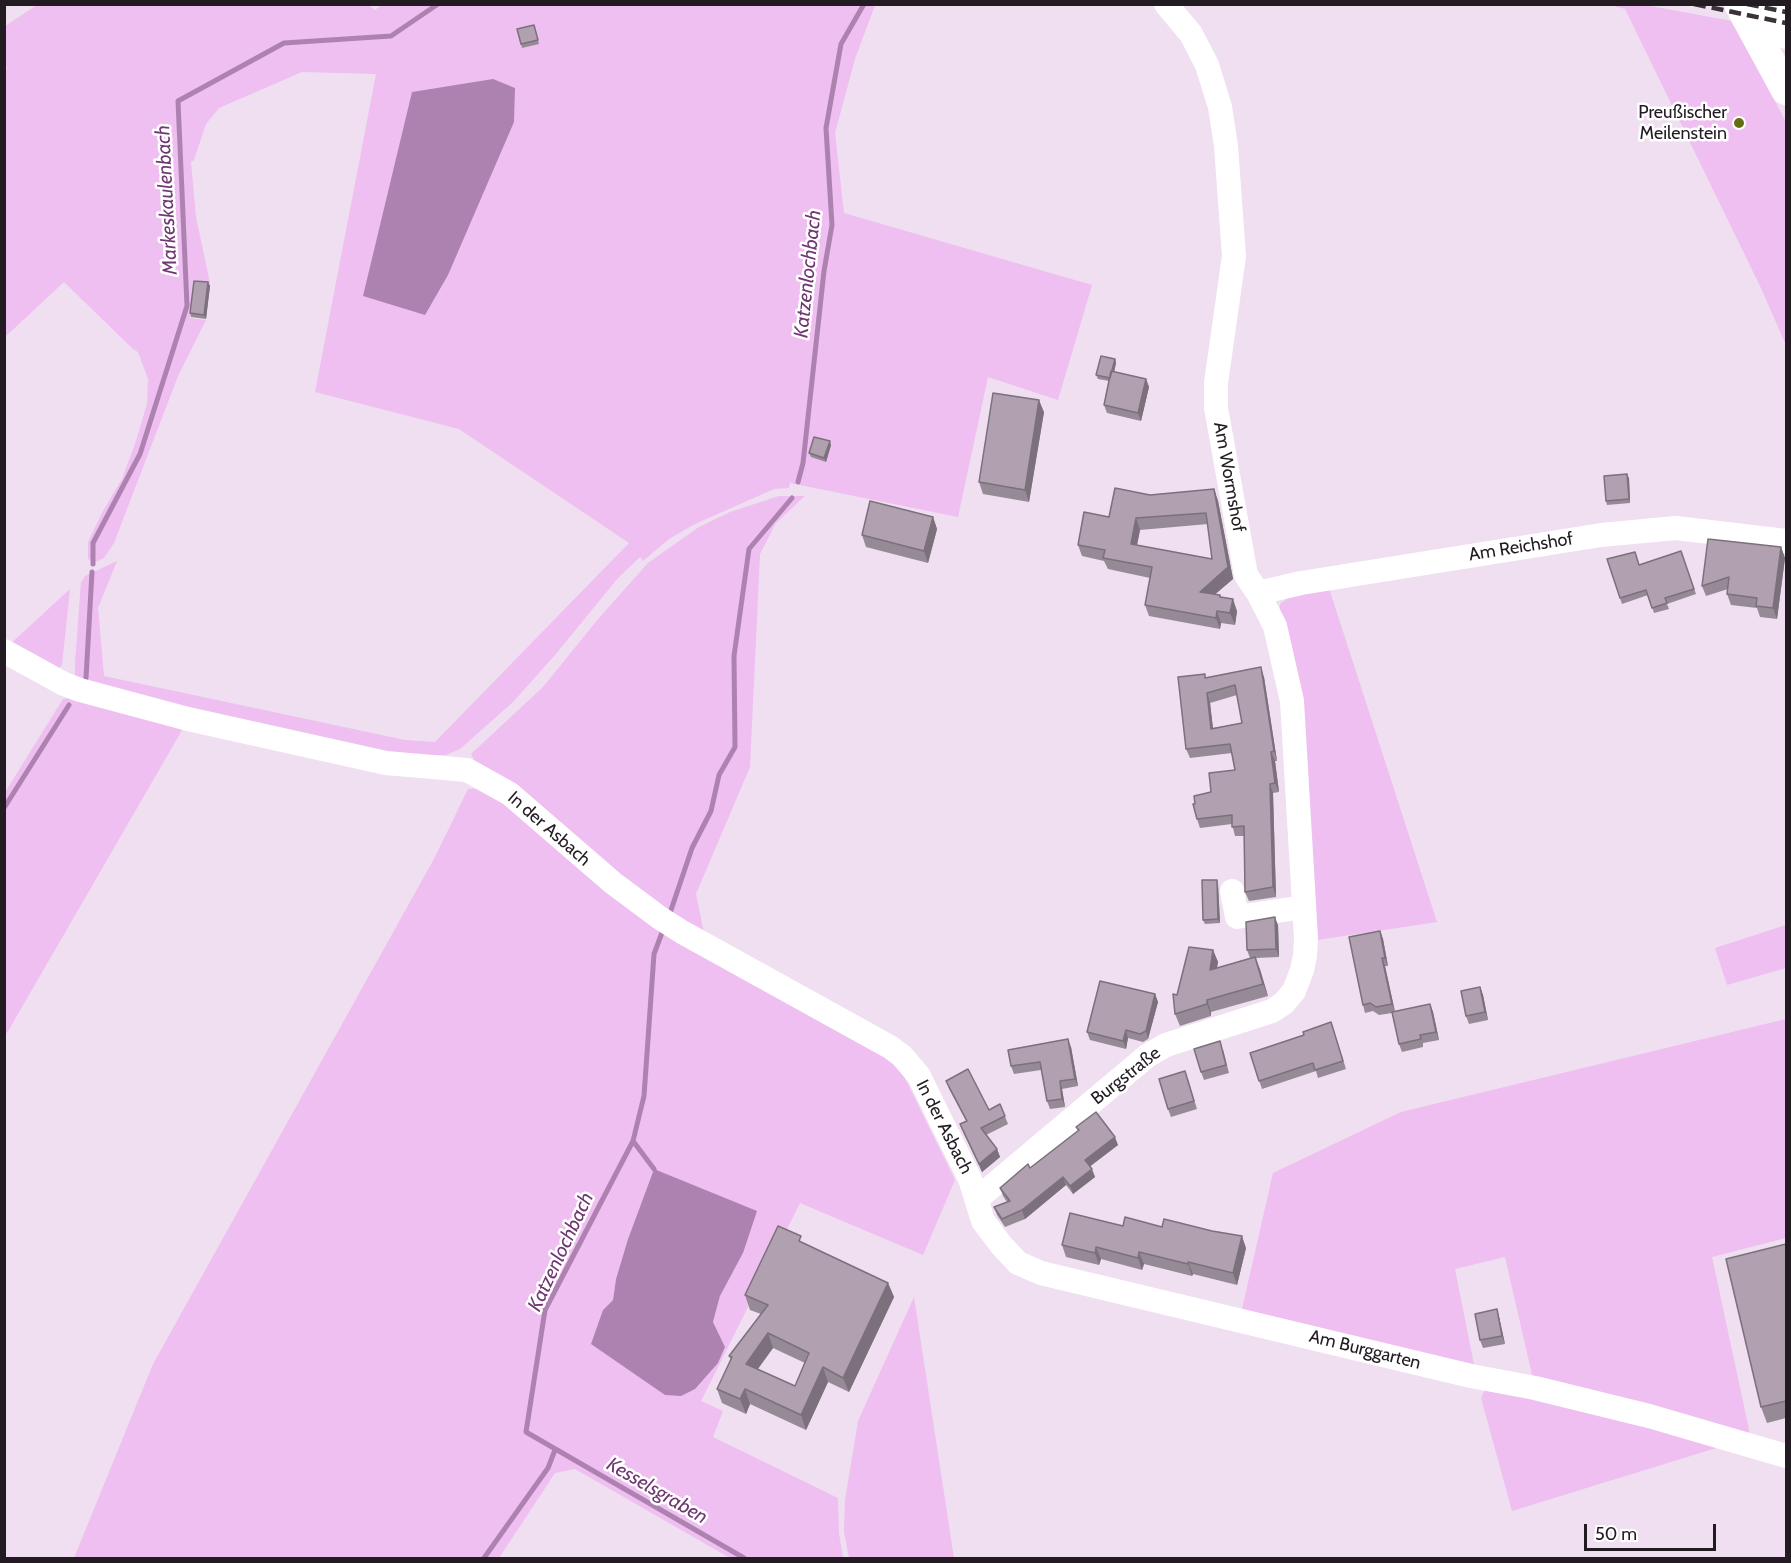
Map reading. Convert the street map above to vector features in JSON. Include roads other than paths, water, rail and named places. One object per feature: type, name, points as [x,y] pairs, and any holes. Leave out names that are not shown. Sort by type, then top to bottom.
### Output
[{"type":"main road","points":[[1739,4],[1786,90]]},
{"type":"main road","points":[[1770,4],[1786,34]]},
{"type":"street","name":"Am Wormshof","points":[[1166,4],[1191,34],[1207,65],[1220,107],[1226,146],[1234,256],[1216,383],[1216,408],[1246,575],[1275,626],[1292,700],[1306,938],[1305,956]]},
{"type":"street","name":"Am Reichshof","points":[[1258,593],[1302,583],[1601,534],[1676,528],[1786,541]]},
{"type":"street","name":"In der Asbach","points":[[4,651],[64,684],[80,690],[188,719],[386,762],[467,770],[510,794],[612,883],[660,918],[890,1047],[902,1056],[919,1076],[970,1179],[976,1199]]},
{"type":"street","points":[[1232,891],[1237,917],[1304,907]]},
{"type":"street","name":"Burgstraße","points":[[976,1199],[1147,1056],[1166,1045],[1272,1011],[1284,1003],[1294,992],[1305,956]]},
{"type":"street","name":"Am Burggarten","points":[[976,1199],[983,1221],[1002,1246],[1018,1263],[1041,1273],[1471,1376],[1535,1388],[1649,1416],[1786,1456]]},
{"type":"waterway","name":"Markeskaulenbach","points":[[93,564],[93,543],[140,454],[187,306],[178,101],[284,43],[391,36],[438,4]]},
{"type":"waterway","name":"Katzenlochbach","points":[[798,482],[803,463],[824,271],[832,225],[826,128],[841,44],[864,4]]},
{"type":"waterway","name":"Katzenlochbach","points":[[670,913],[692,848],[711,811],[719,775],[735,747],[734,656],[749,549],[792,498]]},
{"type":"waterway","name":"Markeskaulenbach","points":[[86,678],[92,572]]},
{"type":"waterway","name":"Markeskaulenbach","points":[[4,808],[69,705]]},
{"type":"waterway","name":"Katzenlochbach","points":[[663,930],[654,954],[644,1096],[633,1141],[545,1310],[526,1432],[744,1558]]},
{"type":"waterway","points":[[633,1141],[654,1169]]},
{"type":"waterway","name":"Katzenlochbach","points":[[484,1558],[548,1468],[555,1450]]},
{"type":"railway","points":[[1694,4],[1786,23]]},
{"type":"railway","points":[[1747,4],[1786,12]]},
{"type":"place","name":"Preußischer Meilenstein","points":[[1739,123]]},
{"type":"water label","name":"Kesselsgraben","points":[[657,1491]]}]
